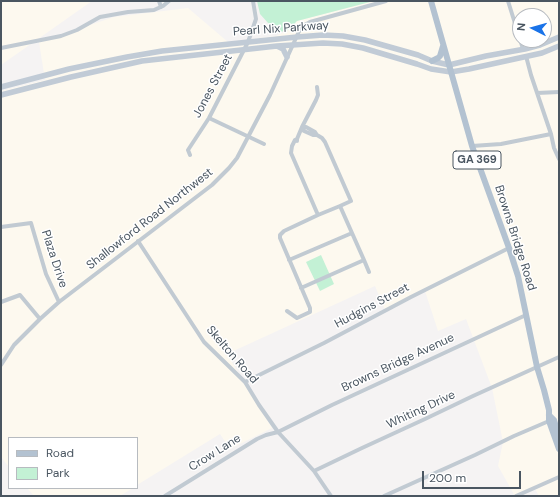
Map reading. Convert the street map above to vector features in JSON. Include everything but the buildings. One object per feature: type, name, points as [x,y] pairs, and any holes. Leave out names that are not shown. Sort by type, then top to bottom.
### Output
[{"type":"main road","name":"Browns Bridge Road","points":[[431,1],[472,146],[518,276],[549,418],[559,448]]},
{"type":"main road","name":"Pearl Nix Parkway","points":[[1,87],[69,69],[127,57],[162,51],[296,36],[342,36],[365,40],[449,65],[540,45],[559,37]]},
{"type":"main road","name":"Pearl Nix Parkway","points":[[1,96],[71,77],[142,61],[277,46],[323,44],[346,45],[363,48],[431,69],[451,72],[542,53],[559,46]]},
{"type":"main road","points":[[277,46],[283,49],[287,57]]},
{"type":"main road","points":[[432,61],[440,56],[443,46]]},
{"type":"main road","name":"Browns Bridge Road","points":[[549,418],[554,420],[559,437]]},
{"type":"street","points":[[159,1],[161,7]]},
{"type":"street","points":[[1,48],[61,36],[77,30],[100,17],[128,12],[154,10],[169,1]]},
{"type":"street","name":"Jones Street","points":[[190,155],[188,150],[209,118],[248,42],[256,19],[253,1]]},
{"type":"street","points":[[296,36],[301,27],[310,22],[386,1]]},
{"type":"street","points":[[508,1],[523,49]]},
{"type":"street","name":"Shallowford Road Northwest","points":[[1,365],[14,345],[58,302],[221,177],[237,158],[293,45],[296,36]]},
{"type":"street","points":[[526,56],[551,134],[554,148],[559,159]]},
{"type":"street","points":[[317,87],[318,95],[316,100],[297,139],[295,140],[290,153],[318,215]]},
{"type":"street","points":[[537,93],[559,92]]},
{"type":"street","points":[[209,118],[264,144]]},
{"type":"street","points":[[287,310],[297,318],[310,312],[310,308],[280,235],[284,230],[351,201],[325,142],[317,135],[313,135],[310,131],[304,131],[303,127]]},
{"type":"street","points":[[472,146],[502,144],[551,134]]},
{"type":"street","points":[[340,206],[369,272]]},
{"type":"street","name":"Plaza Drive","points":[[1,228],[31,223],[49,283],[58,302]]},
{"type":"street","points":[[289,260],[352,233]]},
{"type":"street","name":"Skelton Road","points":[[138,241],[204,342],[244,382],[278,432],[314,471],[331,496]]},
{"type":"street","name":"Hudgins Street","points":[[244,382],[509,248]]},
{"type":"street","points":[[301,288],[364,260]]},
{"type":"street","points":[[1,302],[20,295],[40,319]]},
{"type":"street","name":"Browns Bridge Avenue","points":[[278,432],[332,405],[526,315]]},
{"type":"street","name":"Whiting Drive","points":[[314,471],[559,358]]},
{"type":"street","points":[[384,496],[475,455],[549,418]]},
{"type":"street","name":"Crow Lane","points":[[165,496],[256,439],[278,432]]},
{"type":"street","points":[[516,496],[559,477]]},
{"type":"shaded area","points":[[1,1],[92,1],[1,65]]},
{"type":"shaded area","points":[[370,1],[559,1],[559,231],[557,232],[559,238],[559,496],[539,496],[535,489],[522,496],[515,496],[498,466],[503,442],[492,388],[466,319],[438,331],[425,291],[386,312],[375,286],[227,354],[272,428],[230,449],[220,434],[138,484],[138,437],[8,437],[8,466],[1,457],[1,91],[45,80],[39,42],[114,17],[188,8],[228,42],[276,36],[288,30],[297,21]]},
{"type":"shaded area","points":[[28,489],[131,489],[120,496],[34,496]]},
{"type":"green space","points":[[257,1],[370,2],[297,21],[288,30],[277,33],[260,14]]},
{"type":"green space","points":[[321,255],[334,284],[320,291],[306,262]]}]
